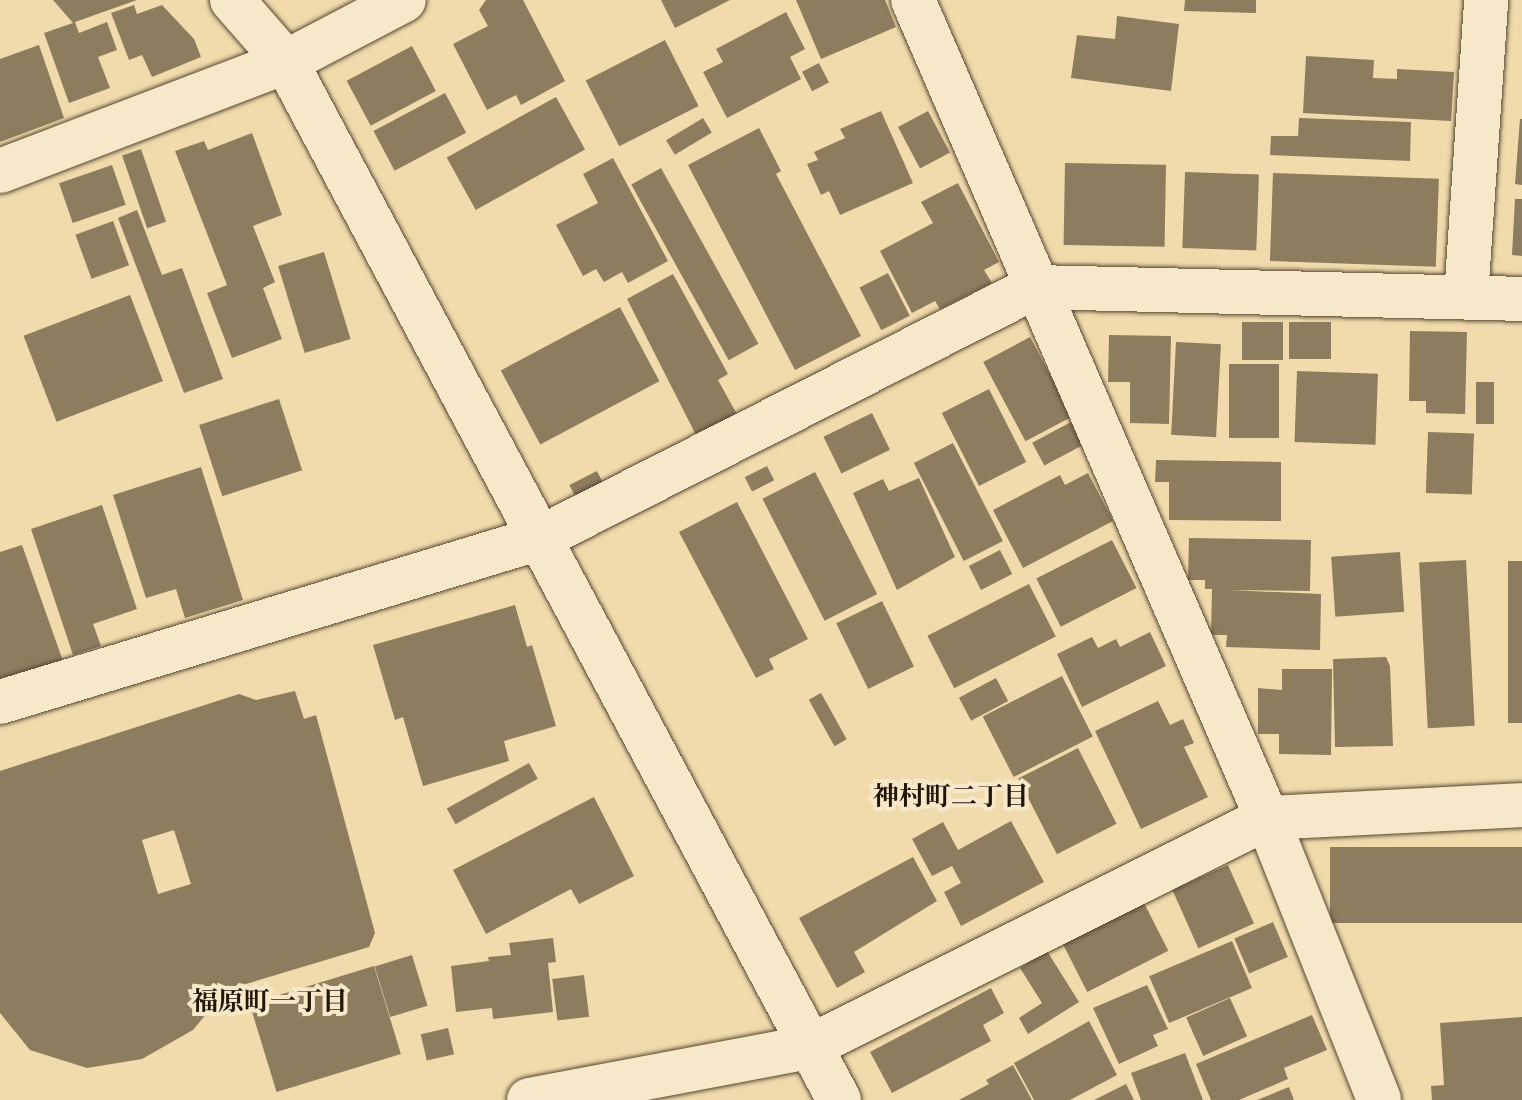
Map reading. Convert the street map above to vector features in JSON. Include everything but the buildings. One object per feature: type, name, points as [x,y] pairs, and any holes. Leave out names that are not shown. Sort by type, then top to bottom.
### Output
[{"type":"street","points":[[232,0],[286,62],[839,1100]]},
{"type":"street","points":[[0,171],[286,62],[404,0]]},
{"type":"street","points":[[913,0],[1267,818],[1379,1100]]},
{"type":"street","points":[[1466,297],[1486,0]]},
{"type":"street","points":[[0,702],[540,538],[1035,287],[1522,299]]},
{"type":"street","points":[[529,1100],[809,1047],[1267,818],[1522,805]]},
{"type":"district","name":"神村町二丁目","points":[[951,799]]},
{"type":"district","name":"福原町一丁目","points":[[270,1004]]}]
